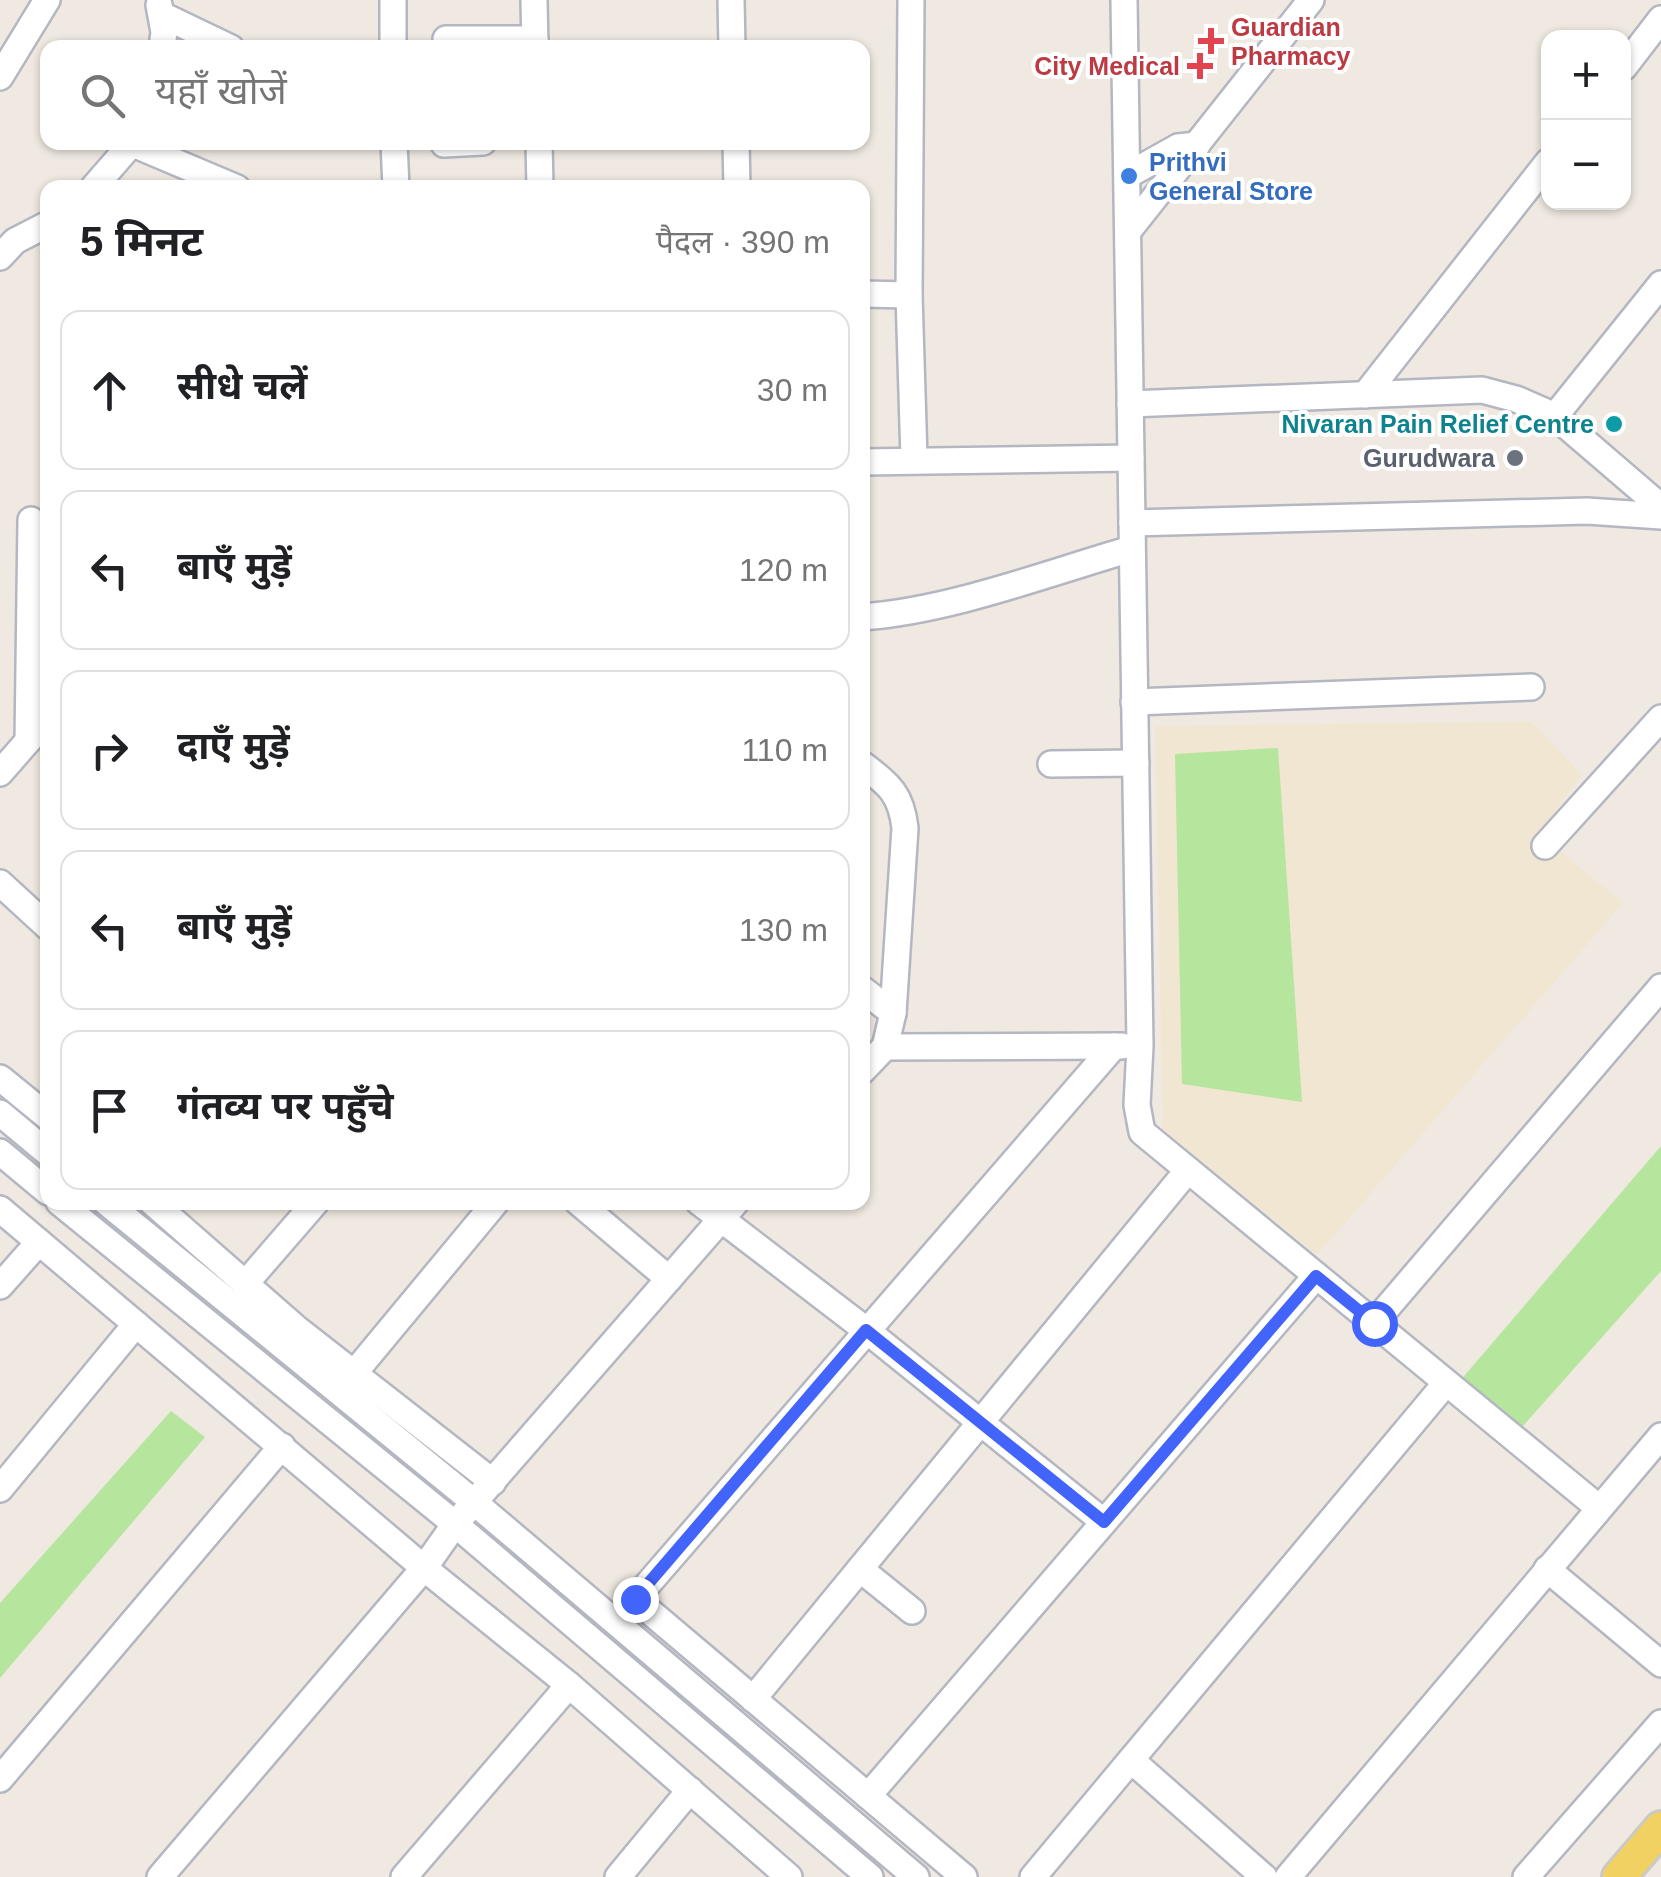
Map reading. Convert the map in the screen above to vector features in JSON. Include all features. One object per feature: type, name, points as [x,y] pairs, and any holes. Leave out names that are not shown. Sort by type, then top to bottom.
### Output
[{"type":"main road","points":[[1619,1877],[1661,1828]]},
{"type":"street","points":[[0,77],[47,0]]},
{"type":"street","points":[[393,0],[393,40]]},
{"type":"street","points":[[534,0],[535,40]]},
{"type":"street","points":[[730,0],[732,40]]},
{"type":"street","points":[[911,0],[909,295],[914,460]]},
{"type":"street","points":[[1124,0],[1136,764],[1127,1046],[1142,1132],[1599,1508]]},
{"type":"street","points":[[1130,230],[1311,0]]},
{"type":"street","points":[[160,8],[162,40]]},
{"type":"street","points":[[160,8],[217,40]]},
{"type":"street","points":[[1631,57],[1661,19]]},
{"type":"street","points":[[446,39],[468,40]]},
{"type":"street","points":[[1128,175],[1178,146],[1197,145]]},
{"type":"street","points":[[100,180],[127,150]]},
{"type":"street","points":[[147,150],[205,180]]},
{"type":"street","points":[[394,150],[396,180]]},
{"type":"street","points":[[539,150],[540,180]]},
{"type":"street","points":[[736,150],[737,180]]},
{"type":"street","points":[[1365,394],[1541,171]]},
{"type":"street","points":[[5,245],[40,228]]},
{"type":"street","points":[[1555,416],[1661,284]]},
{"type":"street","points":[[870,294],[909,295]]},
{"type":"street","points":[[1130,404],[1482,390],[1516,398],[1555,416],[1661,507]]},
{"type":"street","points":[[870,462],[1131,458]]},
{"type":"street","points":[[870,616],[978,594],[1132,536],[1586,510],[1661,516]]},
{"type":"street","points":[[28,741],[39,562],[31,520]]},
{"type":"street","points":[[1134,702],[1531,687]]},
{"type":"street","points":[[1545,846],[1661,718]]},
{"type":"street","points":[[0,773],[40,727]]},
{"type":"street","points":[[1051,764],[1136,764]]},
{"type":"street","points":[[870,770],[890,786],[902,804],[905,828],[892,1013],[886,1047],[870,1063]]},
{"type":"street","points":[[0,883],[40,920]]},
{"type":"street","points":[[1374,1323],[1661,987]]},
{"type":"street","points":[[870,995],[892,1013]]},
{"type":"street","points":[[886,1047],[1127,1046]]},
{"type":"street","points":[[964,1877],[635,1599],[866,1330],[1127,1046]]},
{"type":"street","points":[[0,1078],[40,1107]]},
{"type":"street","points":[[0,1113],[40,1146]]},
{"type":"street","points":[[0,1152],[40,1185]]},
{"type":"street","points":[[753,1699],[1188,1170]]},
{"type":"street","points":[[0,1209],[424,1568],[569,1685],[789,1877]]},
{"type":"street","points":[[70,1210],[455,1524],[870,1877]]},
{"type":"street","points":[[116,1210],[475,1502],[916,1877]]},
{"type":"street","points":[[161,1210],[245,1284],[493,1482]]},
{"type":"street","points":[[245,1284],[309,1210]]},
{"type":"street","points":[[354,1372],[489,1210]]},
{"type":"street","points":[[588,1210],[669,1278]]},
{"type":"street","points":[[160,1877],[424,1568],[455,1524],[728,1211],[866,1330],[1104,1522]]},
{"type":"street","points":[[0,1286],[40,1242]]},
{"type":"street","points":[[868,1796],[1316,1276]]},
{"type":"street","points":[[0,1489],[136,1324]]},
{"type":"street","points":[[1033,1877],[1446,1383]]},
{"type":"street","points":[[1288,1877],[1661,1436]]},
{"type":"street","points":[[0,1779],[282,1446]]},
{"type":"street","points":[[1548,1568],[1661,1664]]},
{"type":"street","points":[[860,1569],[912,1610]]},
{"type":"street","points":[[404,1877],[569,1685]]},
{"type":"street","points":[[1526,1877],[1661,1723]]},
{"type":"street","points":[[1130,1760],[1264,1877]]},
{"type":"street","points":[[618,1877],[690,1790]]},
{"type":"shaded area","points":[[1532,722],[1582,775],[1538,833],[1623,903],[1317,1255],[1163,1129],[1155,726]]},
{"type":"green space","points":[[1278,748],[1302,1102],[1182,1084],[1175,754]]},
{"type":"green space","points":[[1661,1146],[1661,1271],[1522,1427],[1453,1389]]},
{"type":"green space","points":[[171,1411],[205,1437],[0,1678],[0,1603]]},
{"type":"place","name":"Guardian Pharmacy","points":[[1211,41]]},
{"type":"place","name":"City Medical","points":[[1200,66]]},
{"type":"place","name":"Prithvi General Store","points":[[1129,176]]},
{"type":"place","name":"Nivaran Pain Relief Centre","points":[[1614,424]]},
{"type":"place","name":"Gurudwara","points":[[1515,458]]},
{"type":"route","points":[[635,1599],[866,1330],[1104,1522],[1316,1276],[1374,1323]]}]
